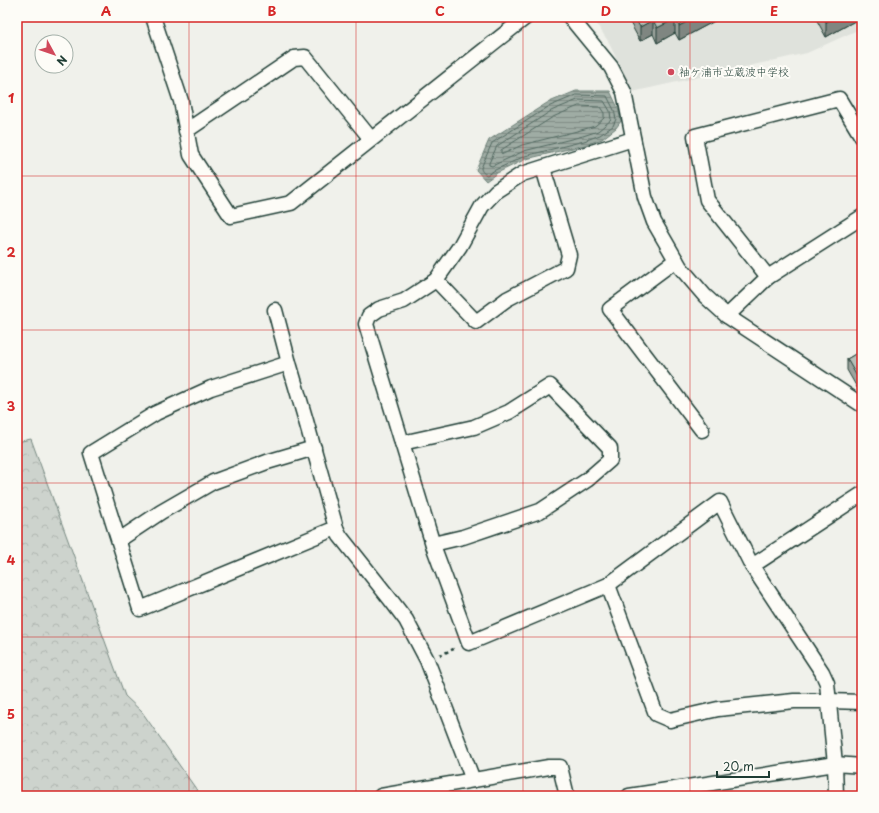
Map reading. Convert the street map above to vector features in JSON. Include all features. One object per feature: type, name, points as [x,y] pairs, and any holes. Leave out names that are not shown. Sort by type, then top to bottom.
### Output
[{"type":"street","points":[[152,17],[181,101],[191,155],[231,216],[291,203],[526,17]]},
{"type":"street","points":[[570,17],[611,67],[624,92],[645,197],[654,222],[680,267],[705,296],[727,316],[862,405]]},
{"type":"street","points":[[186,131],[294,58],[305,57],[371,139]]},
{"type":"street","points":[[768,277],[707,200],[695,136],[839,99],[862,137]]},
{"type":"street","points":[[633,139],[522,174],[496,191],[482,206],[460,246],[436,280],[404,301],[379,309],[369,316],[366,324],[433,544],[469,643],[608,585],[720,502],[752,566],[822,672],[826,683],[828,700],[836,796]]},
{"type":"street","points":[[436,280],[476,322],[507,299],[566,268],[568,256],[543,168]]},
{"type":"street","points":[[727,316],[768,277],[862,217]]},
{"type":"street","points":[[676,260],[610,309],[702,430]]},
{"type":"street","points":[[275,310],[288,363],[314,448],[336,528],[340,536],[406,620],[427,660],[473,780]]},
{"type":"street","points":[[288,363],[211,388],[156,413],[91,453],[140,609],[336,528]]},
{"type":"street","points":[[402,443],[474,427],[509,412],[550,386],[610,448],[610,460],[587,480],[540,511],[463,537],[433,544]]},
{"type":"street","points":[[119,540],[161,512],[213,482],[267,462],[314,448]]},
{"type":"street","points":[[752,566],[862,494]]},
{"type":"street","points":[[608,585],[656,714],[670,720],[718,708],[794,701],[828,700],[862,702]]},
{"type":"street","points":[[629,796],[834,764],[862,766]]},
{"type":"street","points":[[382,796],[549,767],[560,767],[567,796]]},
{"type":"path","points":[[427,660],[469,643]]},
{"type":"shaded area","name":"袖ケ浦市立蔵波中学校","points":[[592,17],[862,17],[862,28],[807,53],[632,92],[608,41]]},
{"type":"green space","points":[[31,439],[125,696],[142,712],[201,796],[17,796],[17,442]]},
{"type":"water","points":[[576,91],[610,91],[618,108],[621,121],[616,128],[602,139],[585,145],[526,159],[497,173],[486,181],[476,170],[489,140],[547,103]]},
{"type":"building","points":[[634,17],[696,17],[679,26],[675,19],[657,28],[653,20],[640,27]]},
{"type":"building","points":[[823,17],[836,17],[826,22]]},
{"type":"building","points":[[862,350],[862,378],[859,380],[847,359]]},
{"type":"place","name":"袖ケ浦市立蔵波中学校","points":[[671,72]]}]
